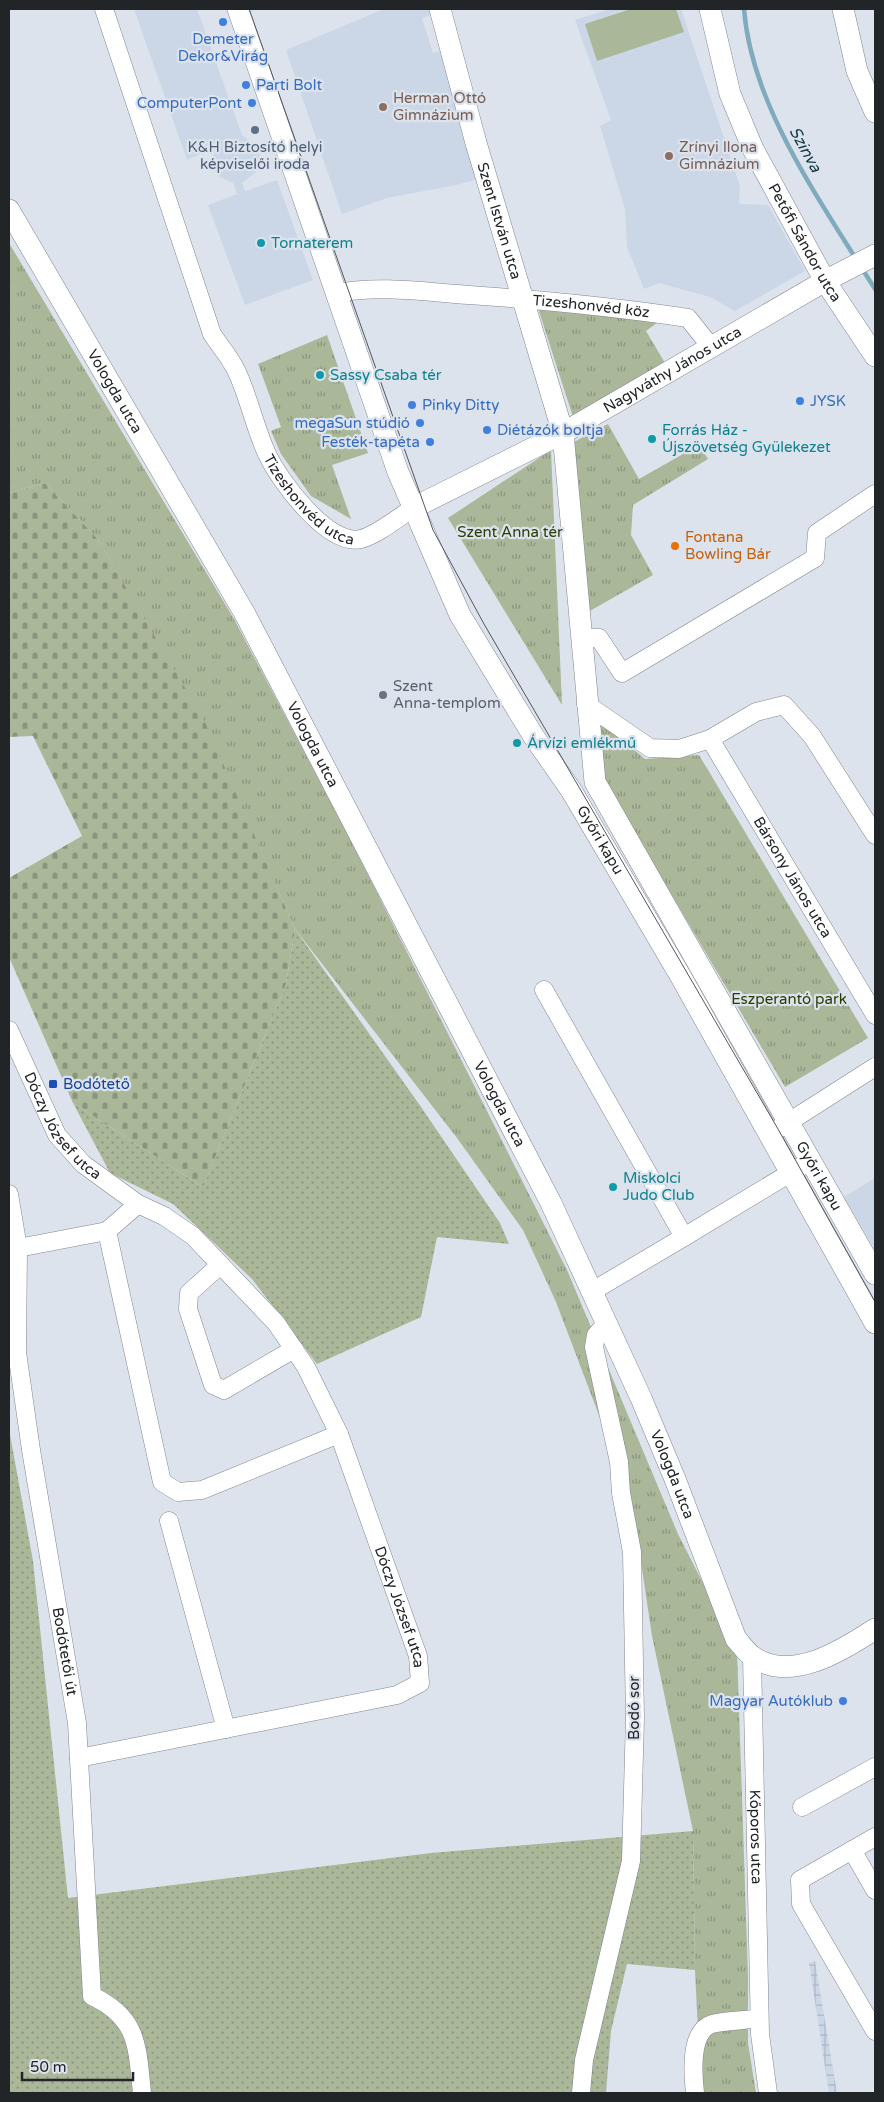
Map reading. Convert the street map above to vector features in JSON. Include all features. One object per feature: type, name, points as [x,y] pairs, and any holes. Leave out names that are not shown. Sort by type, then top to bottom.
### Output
[{"type":"street","name":"Tizeshonvéd utca","points":[[104,9],[212,334],[237,371],[268,456],[287,486],[313,516],[329,532],[347,539],[361,539],[413,508]]},
{"type":"street","points":[[238,9],[398,472],[413,508]]},
{"type":"street","name":"Szent István utca","points":[[440,9],[476,143],[563,433]]},
{"type":"street","name":"Petőfi Sándor utca","points":[[710,9],[730,94],[754,148],[833,277],[875,356]]},
{"type":"street","points":[[843,9],[857,72],[875,112]]},
{"type":"street","name":"Vologda utca","points":[[9,210],[245,614],[551,1203],[675,1479],[736,1639],[752,1656]]},
{"type":"street","name":"Nagyváthy János utca","points":[[413,508],[563,433],[833,277],[872,257]]},
{"type":"street","name":"Tizeshonvéd köz","points":[[337,293],[386,289],[523,299],[656,313],[688,318],[711,347]]},
{"type":"street","points":[[563,433],[586,704],[650,748],[679,749],[710,739],[756,712],[784,705],[812,736],[875,835]]},
{"type":"street","points":[[581,638],[599,638],[622,673],[815,558],[817,534],[875,494]]},
{"type":"street","name":"Győri kapu","points":[[413,508],[460,615],[534,737],[571,790],[770,1134],[875,1323]]},
{"type":"street","name":"Győri kapu","points":[[586,704],[595,782],[875,1274]]},
{"type":"street","name":"Bársony János utca","points":[[710,739],[875,1015]]},
{"type":"street","points":[[544,990],[684,1237],[591,1292]]},
{"type":"street","name":"Dóczy József utca","points":[[9,1030],[58,1135],[83,1164],[138,1204],[164,1216],[193,1236],[219,1266],[276,1323],[306,1367],[339,1434],[418,1656],[420,1683],[397,1695],[79,1758]]},
{"type":"street","points":[[770,1134],[875,1067]]},
{"type":"street","points":[[791,1172],[810,1161]]},
{"type":"street","name":"Győri kapu","points":[[684,1237],[791,1172]]},
{"type":"street","name":"Bodótetői út","points":[[9,1194],[18,1248],[17,1352],[30,1450],[77,1723],[92,1996],[115,2008],[126,2020],[134,2039],[142,2093]]},
{"type":"street","points":[[18,1248],[107,1231],[138,1204]]},
{"type":"street","points":[[107,1231],[162,1482],[178,1492],[202,1490],[339,1434]]},
{"type":"street","points":[[219,1266],[189,1294],[188,1309],[213,1386],[224,1390],[294,1349]]},
{"type":"street","name":"Bodó sor","points":[[582,2093],[584,2060],[631,1861],[635,1718],[632,1552],[621,1493],[618,1462],[594,1347],[596,1335],[606,1324]]},
{"type":"street","points":[[169,1521],[226,1729]]},
{"type":"street","points":[[752,1656],[770,1664],[786,1666],[809,1663],[838,1653],[875,1629]]},
{"type":"street","name":"Kőporos utca","points":[[752,1656],[759,2018],[768,2093]]},
{"type":"street","points":[[802,1807],[875,1767]]},
{"type":"street","points":[[875,1837],[800,1880],[801,1904],[875,2031]]},
{"type":"street","points":[[852,1850],[875,1890]]},
{"type":"street","points":[[695,2093],[692,2063],[701,2033],[710,2024],[759,2018]]},
{"type":"shaded area","points":[[134,9],[197,9],[242,135],[256,146],[260,154],[256,172],[242,183],[245,191],[277,180],[313,280],[245,305],[208,205],[237,194],[233,183],[218,176],[213,166],[214,148],[187,160]]},
{"type":"shaded area","name":"Herman Ottó Gimnázium","points":[[384,9],[429,9],[431,15],[422,18],[433,53],[443,50],[480,178],[457,185],[387,198],[342,214],[286,50]]},
{"type":"shaded area","name":"Zrínyi Ilona Gimnázium","points":[[610,9],[681,9],[740,186],[739,204],[768,205],[805,271],[735,311],[710,297],[659,283],[644,289],[627,247],[625,209],[600,126],[611,120],[575,20]]},
{"type":"shaded area","points":[[875,1178],[875,1250],[844,1197]]},
{"type":"shaded area","points":[[815,1961],[837,2093],[829,2093],[809,1963]]},
{"type":"green space","points":[[631,9],[676,9],[684,32],[597,61],[585,24]]},
{"type":"green space","points":[[9,243],[234,619],[347,833],[567,1270],[678,1534],[737,1650],[748,1975],[748,2043],[756,2093],[701,2093],[695,1970],[693,1831],[652,1636],[632,1502],[556,1302],[523,1230],[457,1138],[295,929],[205,722],[97,538],[45,483],[9,493]]},
{"type":"green space","points":[[537,305],[661,320],[646,331],[665,363],[573,417]]},
{"type":"green space","points":[[327,335],[368,453],[332,465],[351,519],[311,496],[281,454],[271,431],[281,427],[258,364]]},
{"type":"green space","points":[[608,424],[639,479],[699,445],[708,459],[633,505],[631,535],[653,575],[588,612],[572,443]]},
{"type":"green space","name":"Szent Anna tér","points":[[551,450],[562,705],[448,518]]},
{"type":"green space","points":[[45,483],[97,538],[206,722],[295,929],[286,984],[203,1187],[73,1103],[9,957],[9,878],[82,836],[33,736],[9,737],[9,493]]},
{"type":"green space","name":"Eszperantó park","points":[[598,719],[645,759],[699,755],[868,1038],[785,1087],[601,775]]},
{"type":"green space","points":[[295,929],[419,1104],[500,1223],[509,1244],[437,1237],[421,1317],[317,1364],[252,1279],[173,1204],[110,1173],[73,1103],[203,1187],[286,984]]},
{"type":"green space","points":[[9,1429],[33,1561],[68,1898],[431,1853],[693,1831],[695,1970],[627,1964],[611,2031],[606,2093],[9,2093]]},
{"type":"waterway","name":"Szinva","points":[[744,9],[749,42],[758,75],[770,107],[802,170],[856,259]]},
{"type":"waterway","name":"Szinva","points":[[861,267],[875,289]]},
{"type":"tram line","points":[[249,9],[433,530],[484,624],[778,1129],[875,1302]]},
{"type":"place","name":"Demeter Dekor&Virág","points":[[223,22]]},
{"type":"place","name":"Parti Bolt","points":[[246,85]]},
{"type":"place","name":"ComputerPont","points":[[252,103]]},
{"type":"place","name":"Herman Ottó Gimnázium","points":[[383,107]]},
{"type":"place","name":"K&H Biztosító helyi képviselői iroda","points":[[255,130]]},
{"type":"place","name":"Zrínyi Ilona Gimnázium","points":[[669,156]]},
{"type":"place","name":"Tornaterem","points":[[261,243]]},
{"type":"place","name":"Sassy Csaba tér","points":[[320,375]]},
{"type":"place","name":"JYSK","points":[[800,401]]},
{"type":"place","name":"Pinky Ditty","points":[[412,405]]},
{"type":"place","name":"megaSun stúdió","points":[[420,423]]},
{"type":"place","name":"Diétázók boltja","points":[[487,430]]},
{"type":"place","name":"Forrás Ház - Újszövetség Gyülekezet","points":[[652,439]]},
{"type":"place","name":"Festék-tapéta","points":[[430,442]]},
{"type":"place","name":"Fontana Bowling Bár","points":[[675,546]]},
{"type":"place","name":"Szent Anna-templom","points":[[383,695]]},
{"type":"place","name":"Árvízi emlékmű","points":[[517,743]]},
{"type":"place","name":"Bodótető","points":[[53,1084]]},
{"type":"place","name":"Miskolci Judo Club","points":[[613,1187]]},
{"type":"place","name":"Magyar Autóklub","points":[[843,1701]]}]
